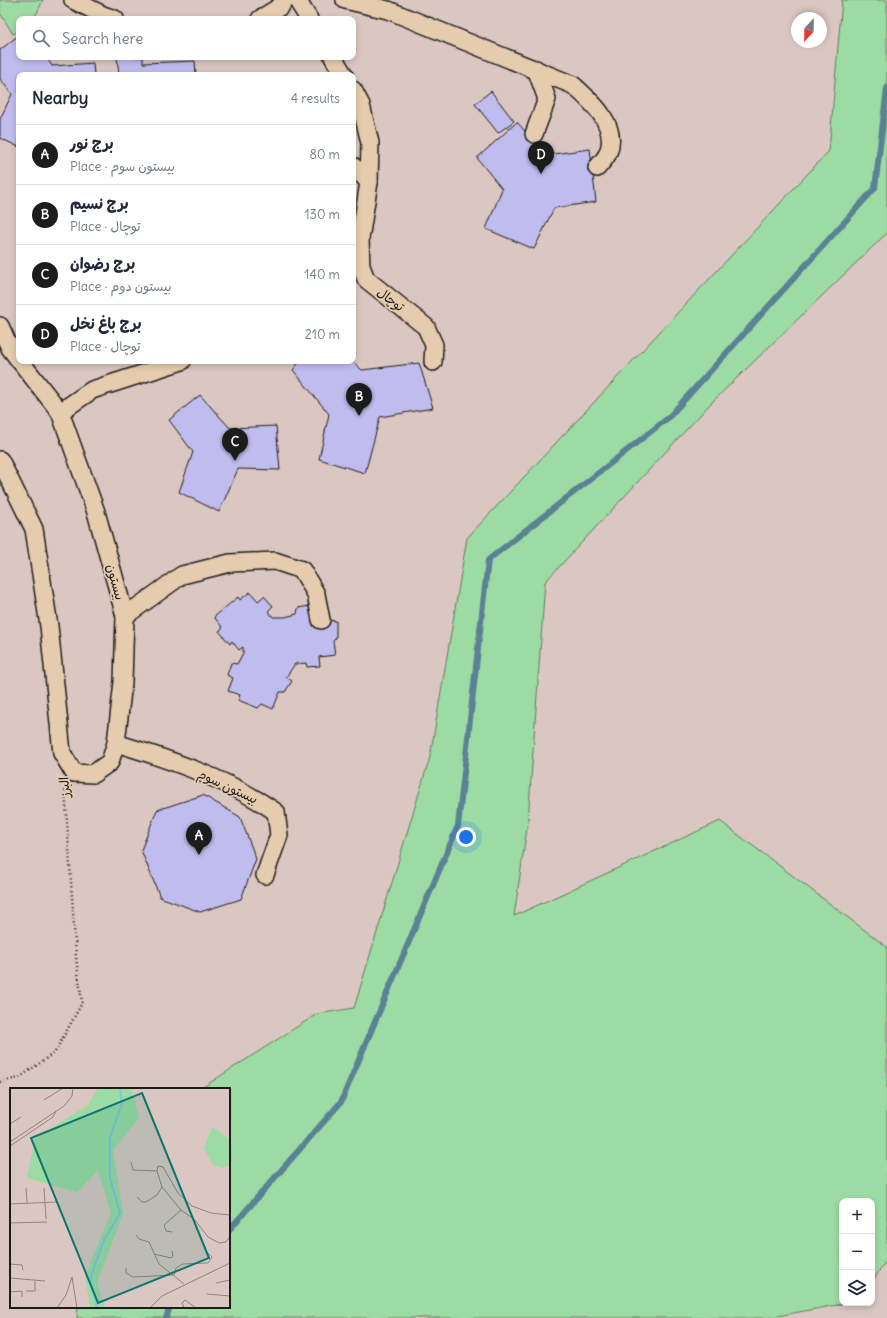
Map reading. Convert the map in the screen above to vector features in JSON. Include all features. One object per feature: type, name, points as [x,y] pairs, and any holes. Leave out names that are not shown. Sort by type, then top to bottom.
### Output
[{"type":"street","points":[[73,0],[106,16]]},
{"type":"street","points":[[265,16],[281,6],[283,0]]},
{"type":"street","points":[[297,0],[307,16]]},
{"type":"street","points":[[345,0],[388,10],[573,85],[596,107],[610,132],[608,153],[597,168]]},
{"type":"street","points":[[335,60],[342,72]]},
{"type":"street","points":[[534,134],[546,99],[536,69]]},
{"type":"street","name":"توچال","points":[[356,96],[361,105],[370,143],[369,182],[360,239],[361,266],[366,279],[426,327],[434,345],[433,362]]},
{"type":"street","points":[[356,169],[369,182]]},
{"type":"street","name":"بیستون","points":[[0,326],[10,348],[16,355]]},
{"type":"street","name":"بیستون","points":[[0,460],[34,529],[49,626],[62,753],[74,773],[94,774],[110,762],[116,743],[123,682],[125,616],[96,512],[60,412],[23,364]]},
{"type":"street","points":[[60,412],[92,390],[173,364]]},
{"type":"street","points":[[125,616],[182,575],[230,563],[275,561],[302,570],[316,594],[321,620]]},
{"type":"street","name":"بیستون سوم","points":[[116,743],[156,755],[231,785],[276,812],[279,835],[265,875]]},
{"type":"path","name":"البرز","points":[[0,1082],[19,1078],[55,1052],[82,1004],[76,957],[64,785]]},
{"type":"green space","points":[[0,0],[43,0],[35,16],[16,16],[16,32],[13,34],[0,13]]},
{"type":"green space","points":[[842,0],[887,0],[887,233],[712,402],[545,582],[528,821],[514,916],[720,821],[887,947],[887,1259],[875,1277],[875,1198],[839,1198],[839,1304],[767,1318],[77,1318],[78,1308],[230,1308],[230,1088],[202,1088],[317,1014],[354,1008],[430,757],[467,538],[829,151]]},
{"type":"building","points":[[16,37],[16,60],[48,60],[52,66],[93,63],[94,72],[16,72],[16,146],[0,138],[0,119],[12,94],[0,79],[0,50]]},
{"type":"building","points":[[117,60],[143,60],[143,63],[195,61],[196,72],[119,72]]},
{"type":"building","points":[[491,91],[514,121],[498,133],[475,104]]},
{"type":"building","points":[[517,122],[546,155],[590,149],[596,202],[554,208],[534,249],[486,229],[502,189],[477,158]]},
{"type":"building","points":[[419,363],[433,408],[380,417],[365,473],[319,459],[329,414],[293,370],[298,364],[355,364],[362,370]]},
{"type":"building","points":[[200,395],[230,428],[276,426],[280,470],[238,469],[219,512],[179,492],[193,452],[169,420]]},
{"type":"building","points":[[250,592],[258,601],[264,596],[273,606],[268,611],[273,617],[285,617],[297,614],[298,608],[310,606],[328,620],[336,621],[336,638],[333,641],[335,655],[319,657],[320,666],[307,667],[306,663],[295,664],[286,677],[292,681],[285,692],[280,692],[273,709],[262,704],[258,708],[238,700],[240,695],[228,691],[233,678],[227,675],[231,663],[237,664],[243,653],[243,647],[239,650],[232,641],[230,644],[219,631],[223,628],[214,617],[238,597],[240,600]]},
{"type":"building","points":[[203,795],[240,817],[256,859],[241,899],[200,912],[160,897],[141,850],[157,810]]},
{"type":"waterway","points":[[230,1229],[341,1102],[458,826],[488,560],[668,418],[875,188],[887,88]]},
{"type":"waterway","points":[[166,1318],[170,1308]]},
{"type":"place","name":"برج باغ نخل","points":[[541,174]]},
{"type":"place","name":"برج نسیم","points":[[359,416]]},
{"type":"place","name":"برج رضوان","points":[[235,461]]},
{"type":"place","name":"برج نور","points":[[199,855]]}]
